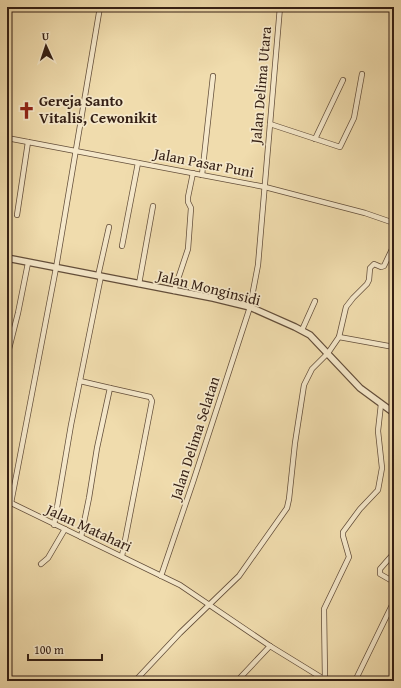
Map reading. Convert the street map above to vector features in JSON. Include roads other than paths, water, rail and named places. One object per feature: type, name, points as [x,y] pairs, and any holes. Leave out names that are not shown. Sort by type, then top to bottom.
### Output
[{"type":"street","points":[[7,510],[56,268],[100,7]]},
{"type":"street","name":"Jalan Delima Utara","points":[[250,307],[258,265],[280,7]]},
{"type":"street","points":[[270,124],[340,146],[354,118],[362,74]]},
{"type":"street","points":[[202,175],[213,76]]},
{"type":"street","points":[[316,139],[343,80]]},
{"type":"street","name":"Jalan Pasar Puni","points":[[7,138],[265,187],[357,211],[394,223]]},
{"type":"street","points":[[18,215],[28,142]]},
{"type":"street","points":[[122,246],[138,163]]},
{"type":"street","points":[[174,291],[188,249],[191,208],[188,202],[188,197],[193,173]]},
{"type":"street","points":[[139,284],[153,206]]},
{"type":"street","points":[[54,525],[109,227]]},
{"type":"street","points":[[135,681],[180,633],[239,576],[287,508],[304,386],[312,369],[328,353],[338,337],[346,307],[367,284],[369,280],[370,268],[374,264],[381,267],[384,266],[394,245]]},
{"type":"street","name":"Jalan Monginsidi","points":[[7,258],[213,298],[250,307],[302,330],[314,338],[360,388],[394,413]]},
{"type":"street","points":[[7,357],[17,318],[28,263]]},
{"type":"street","points":[[302,330],[315,301]]},
{"type":"street","name":"Jalan Delima Selatan","points":[[162,576],[250,307]]},
{"type":"street","points":[[338,337],[394,347]]},
{"type":"street","points":[[80,381],[150,397],[152,401],[122,556]]},
{"type":"street","points":[[81,536],[97,448],[110,388]]},
{"type":"street","points":[[326,681],[324,609],[349,557],[343,532],[360,509],[378,490],[382,468],[378,431],[381,404]]},
{"type":"street","name":"Jalan Matahari","points":[[9,502],[180,585],[270,646],[326,681]]},
{"type":"street","points":[[41,564],[48,558],[65,529]]},
{"type":"street","points":[[394,553],[379,572],[394,582]]},
{"type":"street","points":[[355,681],[394,601]]},
{"type":"street","points":[[237,681],[270,646]]},
{"type":"place","name":"Gereja Santo Vitalis, Cewonikit","points":[[26,110]]}]
